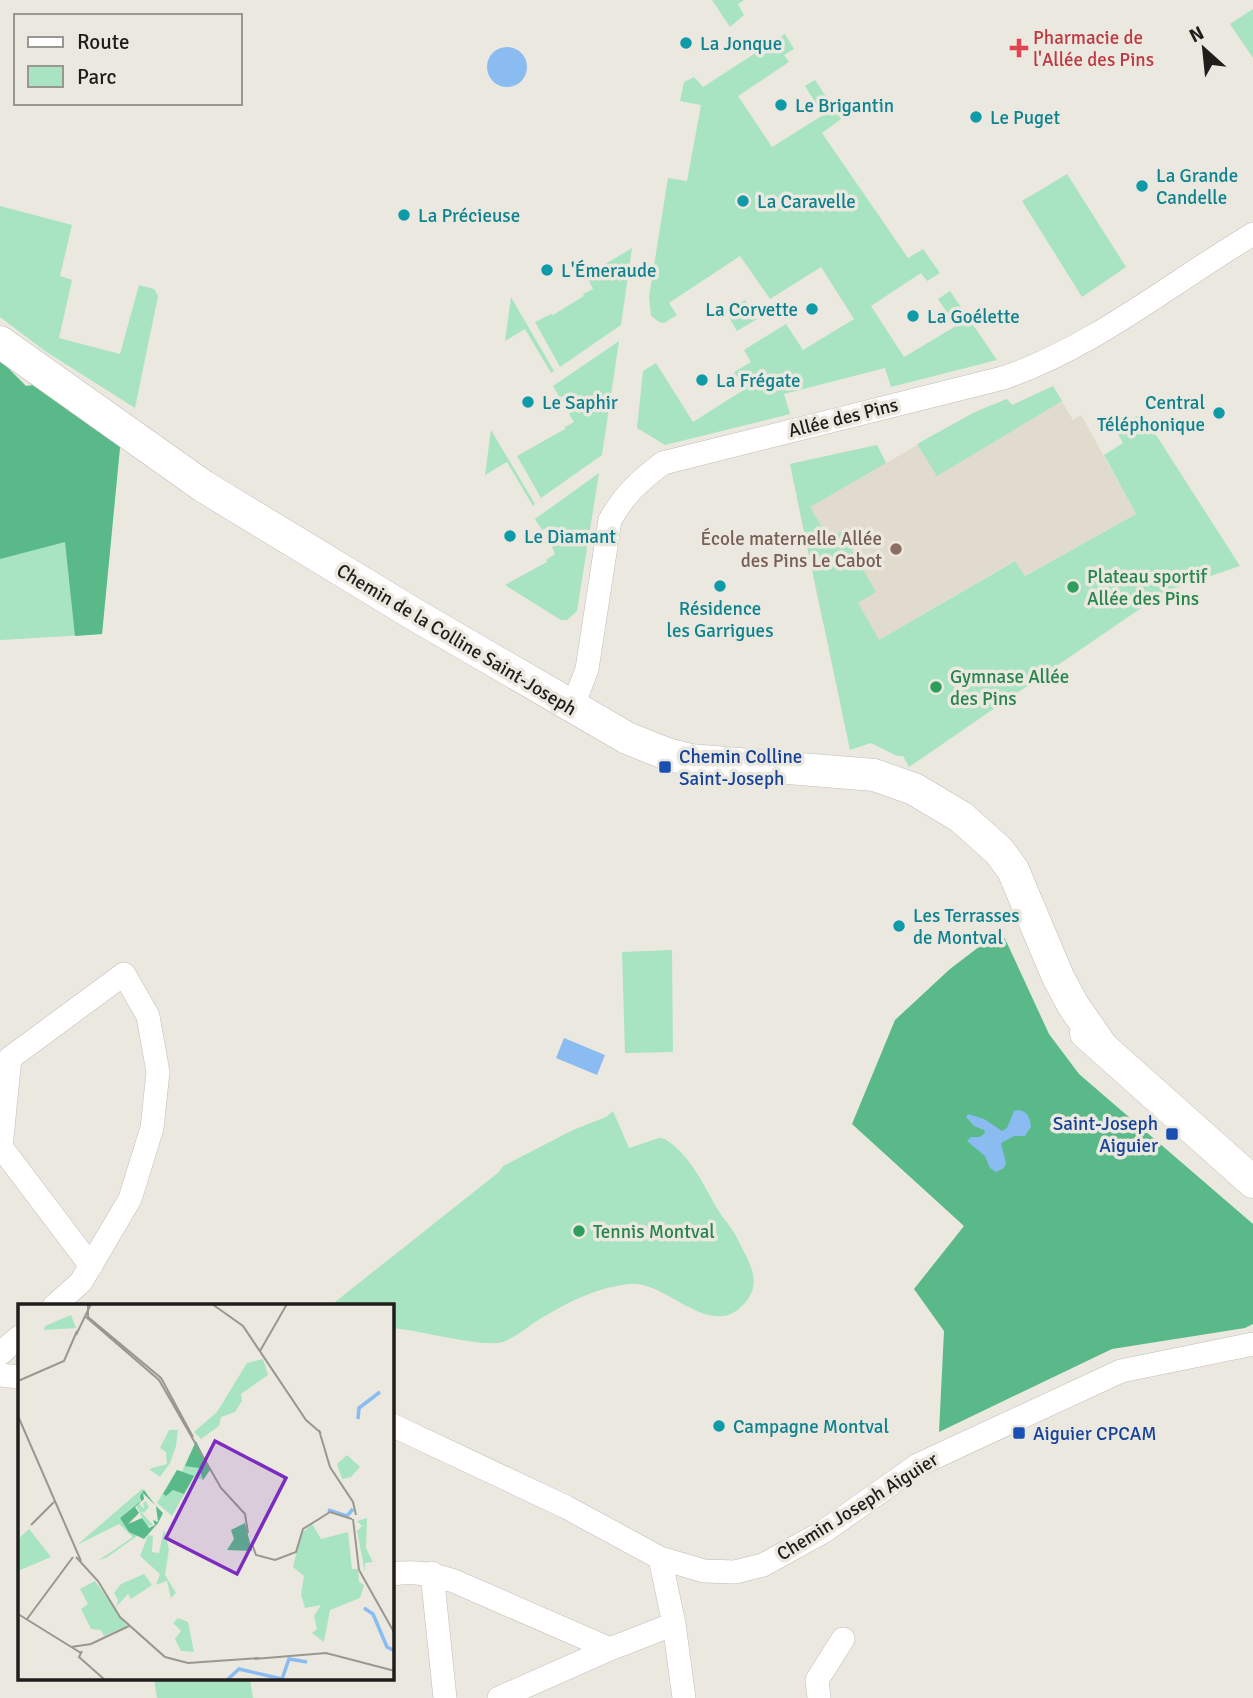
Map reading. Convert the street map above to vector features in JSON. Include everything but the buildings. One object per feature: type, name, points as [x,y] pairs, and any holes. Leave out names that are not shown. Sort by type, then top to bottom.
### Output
[{"type":"street","name":"Allée des Pins","points":[[573,706],[587,669],[610,520],[622,499],[642,478],[663,463],[1003,378],[1036,366],[1083,342],[1253,234]]},
{"type":"street","name":"Chemin de la Colline Saint-Joseph","points":[[0,342],[203,486],[417,616],[627,738],[667,754],[702,761],[874,775],[914,789],[961,817],[999,851],[1013,870],[1058,977],[1073,1005],[1102,1047],[1250,1181]]},
{"type":"street","points":[[56,1304],[81,1282],[130,1199],[152,1128],[158,1072],[148,1016],[124,974],[10,1058],[1,1147],[90,1266]]},
{"type":"street","points":[[0,1354],[18,1338]]},
{"type":"street","name":"Chemin Joseph Aiguier","points":[[394,1426],[566,1507],[660,1558],[704,1571],[735,1572],[762,1565],[823,1532],[918,1465],[1115,1374],[1140,1366],[1253,1344]]},
{"type":"street","points":[[0,1375],[18,1377]]},
{"type":"street","points":[[660,1558],[674,1624],[684,1698]]},
{"type":"street","points":[[394,1574],[432,1573],[610,1648]]},
{"type":"street","points":[[432,1573],[445,1698]]},
{"type":"street","points":[[499,1698],[610,1648],[674,1624]]},
{"type":"street","points":[[819,1698],[817,1680],[843,1639]]},
{"type":"shaded area","points":[[1053,386],[1073,420],[1081,415],[1136,514],[1024,576],[1014,561],[879,640],[823,624],[790,464],[877,445],[886,463],[975,412],[1007,399],[1012,405]]},
{"type":"green space","points":[[712,0],[744,0],[738,4],[744,15],[730,27]]},
{"type":"green space","points":[[1253,9],[1253,58],[1230,24]]},
{"type":"green space","points":[[785,34],[794,49],[784,55],[789,62],[738,96],[772,147],[823,115],[805,86],[815,80],[841,119],[822,133],[908,258],[923,249],[940,273],[927,281],[921,273],[871,306],[904,357],[956,326],[938,299],[950,291],[997,360],[891,387],[885,368],[784,394],[790,414],[665,445],[637,428],[643,371],[656,363],[693,422],[745,389],[734,372],[751,362],[744,350],[786,324],[803,350],[854,319],[821,267],[770,299],[740,256],[669,303],[677,315],[664,323],[651,316],[649,297],[668,178],[687,181],[701,105],[680,101],[684,82],[694,77],[703,87]]},
{"type":"green space","points":[[1067,174],[1126,267],[1082,297],[1022,201]]},
{"type":"green space","points":[[0,206],[72,225],[60,276],[72,280],[59,338],[120,354],[139,285],[154,289],[158,296],[135,408],[45,351],[0,317]]},
{"type":"green space","points":[[632,248],[621,325],[560,367],[535,322],[553,315],[584,296],[583,294],[593,289],[589,281],[593,278],[590,273]]},
{"type":"green space","points":[[511,297],[554,371],[551,373],[525,329],[505,341]]},
{"type":"green space","points":[[745,300],[757,319],[737,331],[726,312]]},
{"type":"green space","points":[[619,341],[602,455],[541,498],[517,456],[574,422],[569,414],[574,410],[565,395],[560,398],[553,386]]},
{"type":"green space","points":[[0,360],[26,386],[34,385],[121,437],[102,634],[0,640]]},
{"type":"green space","points":[[0,360],[26,386],[34,385],[121,437],[102,634],[75,636],[65,542],[0,559]]},
{"type":"green space","points":[[1053,386],[1062,401],[937,476],[917,444],[975,412],[1007,399],[1012,405]]},
{"type":"green space","name":"Plateau sportif Allée des Pins","points":[[1142,413],[1240,566],[1166,591],[909,767],[903,756],[897,756],[871,743],[850,750],[790,464],[877,445],[886,463],[810,507],[829,539],[841,532],[876,592],[858,603],[879,640],[1015,561],[1025,576],[1136,514],[1104,455],[1123,443],[1115,429]]},
{"type":"green space","points":[[491,430],[535,504],[533,506],[507,462],[485,475]]},
{"type":"green space","points":[[599,473],[577,611],[567,620],[561,620],[505,585],[547,562],[546,560],[555,554],[552,547],[556,543],[547,528],[542,530],[535,519]]},
{"type":"green space","points":[[1001,930],[1049,1034],[1079,1074],[1253,1224],[1253,1324],[1245,1328],[1112,1349],[939,1432],[944,1331],[914,1289],[964,1226],[852,1124],[895,1020],[950,969]]},
{"type":"green space","points":[[672,950],[673,1052],[625,1053],[622,952]]},
{"type":"green space","name":"Tennis Montval","points":[[613,1111],[629,1148],[659,1138],[665,1139],[696,1171],[734,1232],[752,1270],[754,1279],[750,1295],[744,1304],[732,1313],[719,1316],[706,1314],[651,1288],[628,1284],[606,1288],[564,1305],[503,1342],[481,1343],[394,1328],[394,1304],[333,1304],[499,1172],[503,1166],[573,1130],[606,1117]]},
{"type":"green space","points":[[154,1680],[250,1680],[253,1698],[157,1698]]},
{"type":"water","points":[[507,47],[515,48],[521,53],[526,59],[526,75],[521,81],[515,86],[507,87],[499,86],[493,81],[488,75],[487,67],[488,59],[493,53],[499,48]]},
{"type":"water","points":[[564,1038],[605,1055],[597,1075],[556,1058]]},
{"type":"water","points":[[1018,1110],[1028,1116],[1031,1127],[1025,1136],[1014,1136],[1001,1143],[1006,1163],[1004,1168],[996,1172],[990,1168],[985,1156],[967,1141],[985,1133],[966,1117],[968,1114],[984,1119],[1002,1131],[1007,1128],[1014,1111]]},
{"type":"place","name":"La Jonque","points":[[686,43]]},
{"type":"place","name":"Pharmacie de l'Allée des Pins","points":[[1019,48]]},
{"type":"place","name":"Le Brigantin","points":[[781,105]]},
{"type":"place","name":"Le Puget","points":[[976,117]]},
{"type":"place","name":"La Grande Candelle","points":[[1142,186]]},
{"type":"place","name":"La Caravelle","points":[[743,201]]},
{"type":"place","name":"La Précieuse","points":[[404,215]]},
{"type":"place","name":"L'Émeraude","points":[[547,270]]},
{"type":"place","name":"La Corvette","points":[[812,309]]},
{"type":"place","name":"La Goélette","points":[[913,316]]},
{"type":"place","name":"La Frégate","points":[[702,380]]},
{"type":"place","name":"Le Saphir","points":[[528,402]]},
{"type":"place","name":"Central Téléphonique","points":[[1219,413]]},
{"type":"place","name":"Le Diamant","points":[[510,536]]},
{"type":"place","name":"École maternelle Allée des Pins Le Cabot","points":[[896,549]]},
{"type":"place","name":"Résidence les Garrigues","points":[[720,586]]},
{"type":"place","name":"Plateau sportif Allée des Pins","points":[[1073,587]]},
{"type":"place","name":"Gymnase Allée des Pins","points":[[936,687]]},
{"type":"place","name":"Chemin Colline Saint-Joseph","points":[[665,767]]},
{"type":"place","name":"Les Terrasses de Montval","points":[[899,926]]},
{"type":"place","name":"Saint-Joseph Aiguier","points":[[1172,1134]]},
{"type":"place","name":"Tennis Montval","points":[[579,1231]]},
{"type":"place","name":"Campagne Montval","points":[[719,1426]]},
{"type":"place","name":"Aiguier CPCAM","points":[[1019,1433]]}]
